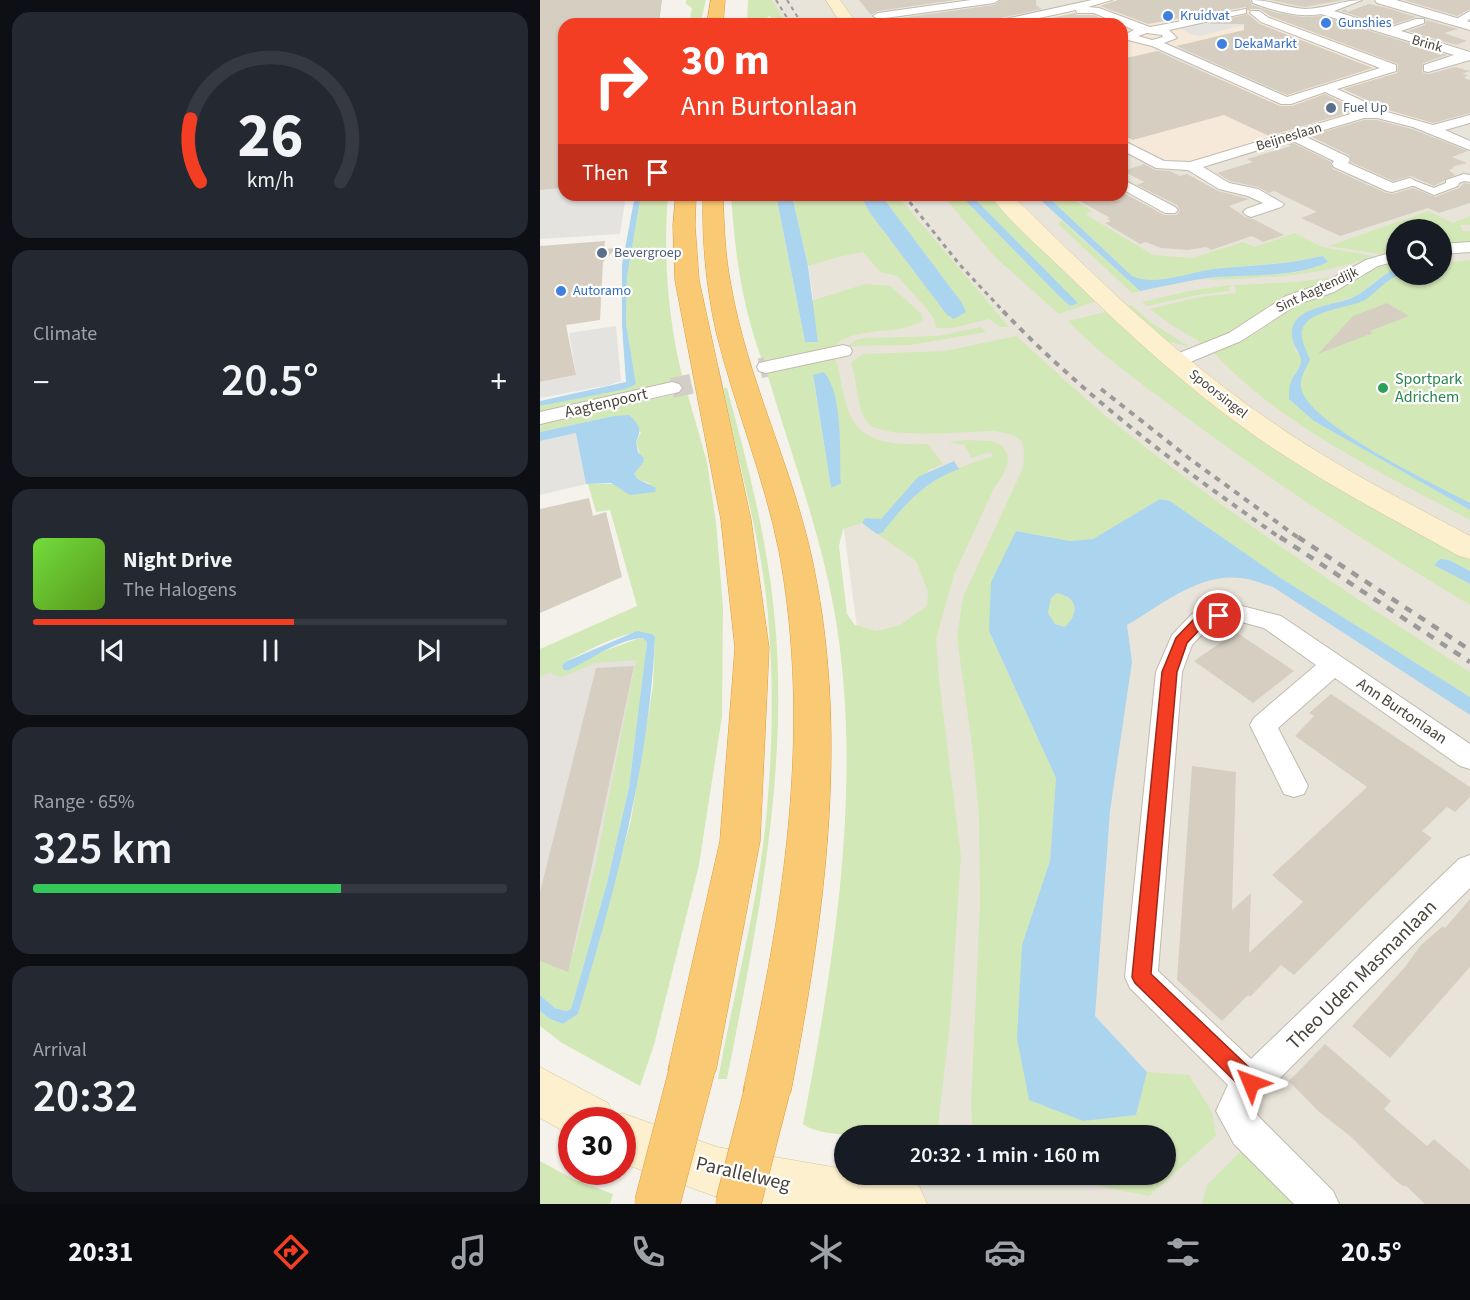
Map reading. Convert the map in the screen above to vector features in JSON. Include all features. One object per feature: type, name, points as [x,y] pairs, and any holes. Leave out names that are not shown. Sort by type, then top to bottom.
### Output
[{"type":"highway","points":[[716,18],[718,0]]},
{"type":"highway","points":[[657,1204],[693,1070],[740,841],[752,648],[736,520],[687,280],[684,225],[686,201]]},
{"type":"highway","points":[[714,201],[714,253],[727,329],[777,486],[795,551],[808,634],[813,718],[810,817],[798,930],[767,1091],[738,1204]]},
{"type":"main road","points":[[833,0],[845,18]]},
{"type":"main road","name":"Spoorsingel","points":[[1006,201],[1093,286],[1176,361],[1236,409],[1338,477],[1470,549]]},
{"type":"main road","name":"Parallelweg","points":[[540,1091],[568,1107]]},
{"type":"main road","name":"Parallelweg","points":[[636,1142],[717,1172],[901,1204]]},
{"type":"street","points":[[878,16],[994,0]]},
{"type":"street","points":[[1024,18],[1107,0]]},
{"type":"street","points":[[1226,5],[1250,8],[1275,7],[1296,12],[1325,12],[1357,0]]},
{"type":"street","points":[[1382,0],[1463,24],[1470,14]]},
{"type":"street","points":[[1138,35],[1250,8]]},
{"type":"street","points":[[1171,38],[1250,18],[1250,8]]},
{"type":"street","points":[[1138,35],[1286,101],[1392,68],[1265,20],[1250,8]]},
{"type":"street","points":[[1092,18],[1080,13],[1084,10],[1095,10],[1109,18]]},
{"type":"street","name":"Brink","points":[[1325,12],[1468,56]]},
{"type":"street","name":"Brink","points":[[1388,32],[1420,21]]},
{"type":"street","points":[[1138,35],[1165,32],[1171,38],[1263,76]]},
{"type":"street","name":"Brink","points":[[1428,68],[1468,56]]},
{"type":"street","points":[[1284,85],[1306,94]]},
{"type":"street","points":[[1326,88],[1381,113]]},
{"type":"street","name":"Beijneslaan","points":[[1128,147],[1161,165],[1191,166],[1363,114],[1381,113],[1406,118],[1470,146]]},
{"type":"street","points":[[1432,130],[1470,119]]},
{"type":"street","points":[[1293,136],[1343,160],[1339,164],[1392,188],[1410,182],[1434,192],[1454,184]]},
{"type":"street","points":[[1128,161],[1145,156]]},
{"type":"street","points":[[1191,166],[1224,186],[1253,192],[1276,204],[1251,212]]},
{"type":"street","points":[[1470,179],[1464,177],[1450,182],[1470,190]]},
{"type":"street","points":[[1128,186],[1170,210]]},
{"type":"street","points":[[1452,248],[1470,247]]},
{"type":"street","name":"Sint Aagtendijk","points":[[1176,361],[1235,337],[1292,300],[1328,288],[1372,263],[1386,259]]},
{"type":"street","points":[[766,367],[843,351]]},
{"type":"street","name":"Aagtenpoort","points":[[540,418],[672,388]]},
{"type":"street","name":"Ann Burtonlaan","points":[[1243,1097],[1141,977],[1169,672],[1181,641],[1201,620],[1238,613],[1272,622],[1470,758]]},
{"type":"street","points":[[1294,786],[1263,725],[1334,664]]},
{"type":"street","name":"Theo Uden Masmanlaan","points":[[1243,1097],[1470,868]]},
{"type":"street","points":[[1243,1097],[1247,1131],[1320,1204]]},
{"type":"shaded area","points":[[772,0],[1470,0],[1470,1204],[848,1204],[852,1185],[1176,1185],[1176,1125],[864,1125],[901,956],[800,201],[1128,201],[1128,18],[775,18]]},
{"type":"shaded area","points":[[1092,0],[1231,0],[1470,89],[1470,110],[1423,125],[1387,111],[1365,111],[1196,162],[1172,163],[1128,142],[1128,18],[1001,18]]},
{"type":"shaded area","points":[[1229,15],[1251,23],[1200,36],[1192,35],[1178,27]]},
{"type":"shaded area","points":[[1188,47],[1284,93],[1261,96],[1156,51]]},
{"type":"shaded area","points":[[558,188],[558,201],[625,201],[620,234],[540,239],[540,190]]},
{"type":"shaded area","points":[[616,326],[621,381],[540,398],[540,382],[576,375],[569,333]]},
{"type":"shaded area","points":[[577,432],[586,484],[540,495],[540,441]]},
{"type":"shaded area","points":[[648,649],[638,725],[594,931],[540,995],[540,677],[562,666]]},
{"type":"green space","points":[[686,0],[706,0],[702,18],[690,18],[692,8],[686,4]]},
{"type":"green space","points":[[748,0],[772,0],[783,18],[770,16],[768,18],[747,18]]},
{"type":"green space","points":[[640,201],[668,201],[666,242],[668,288],[683,380],[540,413],[540,406],[636,384],[626,323],[627,277]]},
{"type":"green space","points":[[732,201],[777,201],[805,342],[818,342],[811,301],[865,284],[890,286],[921,313],[923,320],[900,328],[852,336],[841,341],[832,349],[764,365],[745,302]]},
{"type":"green space","points":[[793,201],[863,201],[947,315],[954,319],[962,303],[886,201],[902,201],[1009,327],[1000,327],[989,319],[953,328],[936,328],[934,319],[927,309],[897,276],[880,272],[863,252],[808,266]]},
{"type":"green space","points":[[947,201],[966,201],[1059,296],[1070,306],[1077,303],[977,201],[998,201],[1100,302],[1093,302],[1059,314],[996,258]]},
{"type":"green space","points":[[1052,201],[1076,201],[1093,211],[1085,214],[1153,255],[1192,258],[1243,242],[1255,247],[1295,233],[1322,247],[1374,256],[1333,268],[1291,275],[1205,280],[1235,275],[1299,272],[1328,261],[1323,256],[1214,269],[1173,278],[1151,280],[1132,276]]},
{"type":"green space","points":[[1428,211],[1445,219],[1405,219]]},
{"type":"green space","points":[[1470,216],[1470,225],[1460,225],[1463,231],[1470,231],[1470,244],[1452,246],[1452,223]]},
{"type":"green space","points":[[1061,221],[1140,291],[1132,293],[1058,224]]},
{"type":"green space","points":[[1386,226],[1386,255],[1329,246]]},
{"type":"green space","name":"Sportpark Adrichem","points":[[1470,260],[1470,507],[1326,426],[1298,399],[1304,359],[1297,327],[1317,311],[1343,305],[1386,280],[1386,285],[1452,285],[1452,262]]},
{"type":"green space","points":[[1386,262],[1386,274],[1357,296],[1314,309],[1292,330],[1295,350],[1301,357],[1301,363],[1290,383],[1314,421],[1470,510],[1470,520],[1368,466],[1301,425],[1240,379],[1213,352],[1255,334],[1301,302]]},
{"type":"green space","points":[[1342,276],[1325,285],[1278,302],[1237,331],[1203,344],[1150,309],[1199,297],[1236,293],[1235,285],[1297,282]]},
{"type":"green space","points":[[1230,285],[1231,287],[1228,287],[1230,291],[1197,295],[1147,306],[1142,302],[1189,291]]},
{"type":"green space","points":[[1131,305],[1152,323],[1190,347],[1166,341],[1126,306]]},
{"type":"green space","points":[[1110,311],[1164,362],[1470,558],[1470,571],[1449,560],[1440,559],[1434,564],[1470,584],[1470,605],[1394,559],[1246,461],[1119,367],[1068,321]]},
{"type":"green space","points":[[981,327],[986,332],[910,345],[849,346],[855,340],[865,338],[938,336]]},
{"type":"green space","points":[[1016,336],[1112,421],[1199,488],[1378,613],[1470,672],[1470,697],[1279,577],[1170,501],[1160,499],[1093,539],[1070,541],[1016,531],[989,631],[1056,778],[1050,861],[1022,945],[1136,1115],[1147,1072],[1189,1075],[1212,1112],[1216,1136],[1176,1172],[1176,1125],[972,1125],[971,1104],[980,904],[979,815],[957,638],[963,597],[1023,468],[1024,452],[1022,441],[1012,435],[996,431],[908,433],[876,428],[867,422],[861,410],[851,363],[863,354],[945,351]]},
{"type":"green space","points":[[832,358],[836,360],[850,415],[856,425],[873,438],[883,441],[928,444],[943,464],[929,470],[881,519],[865,518],[862,523],[843,529],[839,546],[847,614],[855,625],[877,631],[900,625],[927,606],[928,592],[916,561],[877,534],[882,533],[907,504],[932,483],[959,468],[993,456],[990,452],[972,458],[964,445],[948,442],[991,441],[1001,445],[1007,453],[1008,462],[1003,475],[994,488],[954,575],[936,639],[961,856],[950,1023],[938,1125],[834,1125],[834,1134],[803,1124],[826,997],[835,932],[846,802],[843,673],[828,579],[767,373]],"holes":[[[813,376],[840,464],[841,484],[831,488]]]},
{"type":"green space","points":[[723,388],[727,388],[764,540],[776,633],[778,689],[777,746],[767,857],[727,1079],[718,1079],[761,860],[772,729],[771,654],[762,568]]},
{"type":"green space","points":[[687,392],[707,462],[716,522],[723,607],[722,716],[699,865],[654,1045],[640,1086],[562,1043],[540,1026],[540,1011],[550,1019],[563,1024],[578,1014],[631,820],[653,686],[655,637],[647,633],[636,633],[611,640],[565,662],[563,666],[637,639],[644,638],[647,641],[629,787],[607,883],[571,1009],[566,1011],[555,1008],[540,995],[540,955],[574,952],[596,862],[636,660],[595,663],[563,677],[553,675],[551,672],[540,677],[540,649],[637,606],[610,510],[596,512],[588,484],[651,484],[638,479],[634,474],[643,463],[636,442],[641,432],[613,416],[540,432],[540,423]]},
{"type":"green space","points":[[1057,593],[1070,599],[1074,607],[1073,617],[1065,627],[1055,624],[1048,613],[1051,598]]},
{"type":"green space","points":[[1244,1148],[1302,1204],[1202,1204],[1207,1185]]},
{"type":"green space","points":[[540,1161],[558,1171],[558,1185],[589,1185],[613,1194],[610,1204],[540,1204]]},
{"type":"green space","points":[[1094,1185],[1161,1185],[1149,1196]]},
{"type":"water","points":[[634,201],[640,201],[627,277],[626,323],[636,384],[626,389],[540,406],[540,401],[626,382],[622,326],[622,265]]},
{"type":"water","points":[[777,201],[793,201],[808,266],[818,342],[805,342]]},
{"type":"water","points":[[863,201],[886,201],[962,303],[966,312],[954,319],[947,315]]},
{"type":"water","points":[[966,201],[977,201],[1078,303],[1070,306]]},
{"type":"water","points":[[1042,201],[1052,201],[1132,276],[1141,279],[1173,278],[1214,269],[1323,256],[1328,262],[1302,271],[1209,278],[1140,291]]},
{"type":"water","points":[[1385,275],[1386,282],[1365,300],[1326,312],[1307,322],[1302,338],[1310,360],[1301,379],[1302,391],[1311,405],[1328,421],[1404,469],[1470,503],[1470,510],[1314,421],[1289,399],[1290,383],[1301,360],[1292,335],[1295,322],[1309,311],[1354,297]]},
{"type":"water","points":[[824,372],[835,395],[839,425],[841,484],[831,488],[813,375]]},
{"type":"water","points":[[629,415],[639,427],[636,442],[638,452],[644,458],[643,463],[634,474],[638,479],[656,488],[655,492],[630,495],[611,483],[586,484],[576,433],[540,441],[540,432],[613,416]]},
{"type":"water","points":[[954,461],[959,469],[925,487],[882,533],[877,534],[862,523],[865,518],[881,519],[918,477]]},
{"type":"water","points":[[1160,499],[1170,501],[1279,577],[1470,697],[1470,715],[1273,587],[1249,579],[1225,578],[1195,585],[1127,625],[1132,662],[1110,811],[1095,1016],[1147,1072],[1136,1115],[1083,1121],[1029,1100],[1017,1038],[1022,945],[1050,861],[1056,778],[989,631],[991,582],[1016,531],[1070,541],[1093,539]],"holes":[[[1057,593],[1070,598],[1074,607],[1073,616],[1065,627],[1055,624],[1048,613],[1051,598]]]},
{"type":"water","points":[[1440,559],[1449,560],[1470,571],[1470,584],[1434,565]]},
{"type":"water","points":[[637,631],[652,634],[655,637],[646,733],[638,781],[605,921],[578,1014],[563,1024],[550,1019],[540,1011],[540,995],[555,1008],[566,1011],[571,1009],[607,883],[629,787],[647,642],[643,638],[634,639],[605,650],[569,670],[564,670],[562,666],[565,662]]},
{"type":"building","points":[[540,0],[662,0],[660,18],[558,18],[558,188],[540,190]]},
{"type":"building","points":[[859,0],[955,0],[878,11],[871,15]]},
{"type":"building","points":[[1001,0],[1036,0],[1036,5],[1042,9],[1001,18],[901,18],[994,5]]},
{"type":"building","points":[[1118,0],[1250,0],[1252,5],[1277,13],[1303,17],[1321,16],[1447,55],[1423,63],[1422,72],[1429,74],[1455,67],[1470,71],[1462,74],[1468,75],[1464,78],[1470,80],[1470,113],[1433,123],[1388,110],[1343,89],[1397,73],[1398,64],[1270,16],[1260,9],[1248,11],[1246,7],[1148,24],[1100,6]]},
{"type":"building","points":[[1270,0],[1343,0],[1305,7]]},
{"type":"building","points":[[1404,0],[1470,0],[1470,9],[1457,16]]},
{"type":"building","points":[[1369,4],[1416,17],[1389,26],[1341,11],[1346,9],[1347,12]]},
{"type":"building","points":[[1075,13],[1101,18],[1051,18]]},
{"type":"building","points":[[1248,14],[1260,24],[1373,68],[1287,95],[1176,46],[1244,30],[1244,24],[1207,24]]},
{"type":"building","points":[[1426,20],[1458,29],[1444,33],[1467,41],[1456,45],[1408,31],[1425,25]]},
{"type":"building","points":[[1157,51],[1280,106],[1292,106],[1325,94],[1358,110],[1269,136],[1224,115],[1133,140],[1128,138],[1128,58]]},
{"type":"building","points":[[1364,120],[1377,120],[1412,129],[1468,151],[1452,157],[1467,163],[1452,167],[1454,168],[1449,170],[1455,175],[1434,186],[1411,176],[1393,181],[1351,162],[1349,155],[1310,136]]},
{"type":"building","points":[[1291,142],[1331,162],[1333,169],[1386,193],[1393,194],[1413,188],[1435,197],[1459,188],[1464,183],[1470,184],[1470,203],[1439,213],[1428,208],[1393,219],[1386,219],[1386,221],[1340,236],[1301,218],[1317,212],[1274,191],[1269,193],[1258,187],[1230,181],[1217,173],[1253,162],[1247,159],[1291,146],[1287,144]]},
{"type":"building","points":[[1144,164],[1155,170],[1170,171],[1180,176],[1187,174],[1218,191],[1249,199],[1229,206],[1245,217],[1284,235],[1263,242],[1252,236],[1211,250],[1206,247],[1188,250],[1161,248],[1146,242],[1140,244],[1105,223],[1111,221],[1107,219],[1110,218],[1080,201],[1128,201],[1128,195],[1164,215],[1177,215],[1180,210],[1177,205],[1137,185],[1144,182],[1128,174],[1128,169]]},
{"type":"building","points":[[605,241],[604,249],[616,248],[603,262],[600,320],[566,325],[576,375],[540,382],[540,246]]},
{"type":"building","points":[[1387,303],[1409,316],[1370,331],[1373,333],[1318,354],[1353,316]]},
{"type":"building","points":[[589,498],[593,516],[606,512],[622,577],[540,613],[540,509]]},
{"type":"building","points":[[1236,632],[1294,671],[1253,703],[1194,661]]},
{"type":"building","points":[[634,666],[568,972],[540,961],[540,892],[596,668]]},
{"type":"building","points":[[1331,694],[1470,787],[1470,797],[1455,812],[1447,807],[1422,831],[1432,838],[1294,975],[1281,965],[1250,997],[1248,995],[1222,1021],[1177,980],[1192,766],[1236,772],[1232,910],[1251,893],[1249,953],[1303,902],[1272,875],[1367,787],[1295,736],[1314,716],[1309,713]]},
{"type":"building","points":[[1470,899],[1470,967],[1390,1058],[1352,1026],[1404,968],[1421,945],[1443,926],[1445,928]]},
{"type":"building","points":[[1325,1044],[1391,1101],[1384,1109],[1427,1146],[1434,1139],[1470,1170],[1470,1204],[1425,1204],[1405,1185],[1404,1187],[1395,1180],[1350,1136],[1318,1111],[1289,1081]]},
{"type":"tunnel","points":[[672,388],[766,367]]},
{"type":"railway","points":[[776,0],[787,18]]},
{"type":"railway","points":[[787,0],[798,18]]},
{"type":"railway","points":[[909,201],[960,265],[1005,313]]},
{"type":"railway","points":[[1005,313],[1068,374],[1137,432],[1282,539]]},
{"type":"railway","points":[[1101,389],[1190,459],[1300,539]]},
{"type":"railway","points":[[1280,537],[1470,662]]},
{"type":"railway","points":[[1298,537],[1470,650]]},
{"type":"place","name":"Kruidvat","points":[[1168,16]]},
{"type":"place","name":"Gunshies","points":[[1326,23]]},
{"type":"place","name":"DekaMarkt","points":[[1222,44]]},
{"type":"place","name":"Fuel Up","points":[[1331,108]]},
{"type":"place","name":"Bevergroep","points":[[602,253]]},
{"type":"place","name":"Autoramo","points":[[561,291]]},
{"type":"place","name":"Sportpark Adrichem","points":[[1383,388]]},
{"type":"route","points":[[1219,616],[1201,620],[1181,641],[1169,672],[1141,977],[1251,1083]]}]
